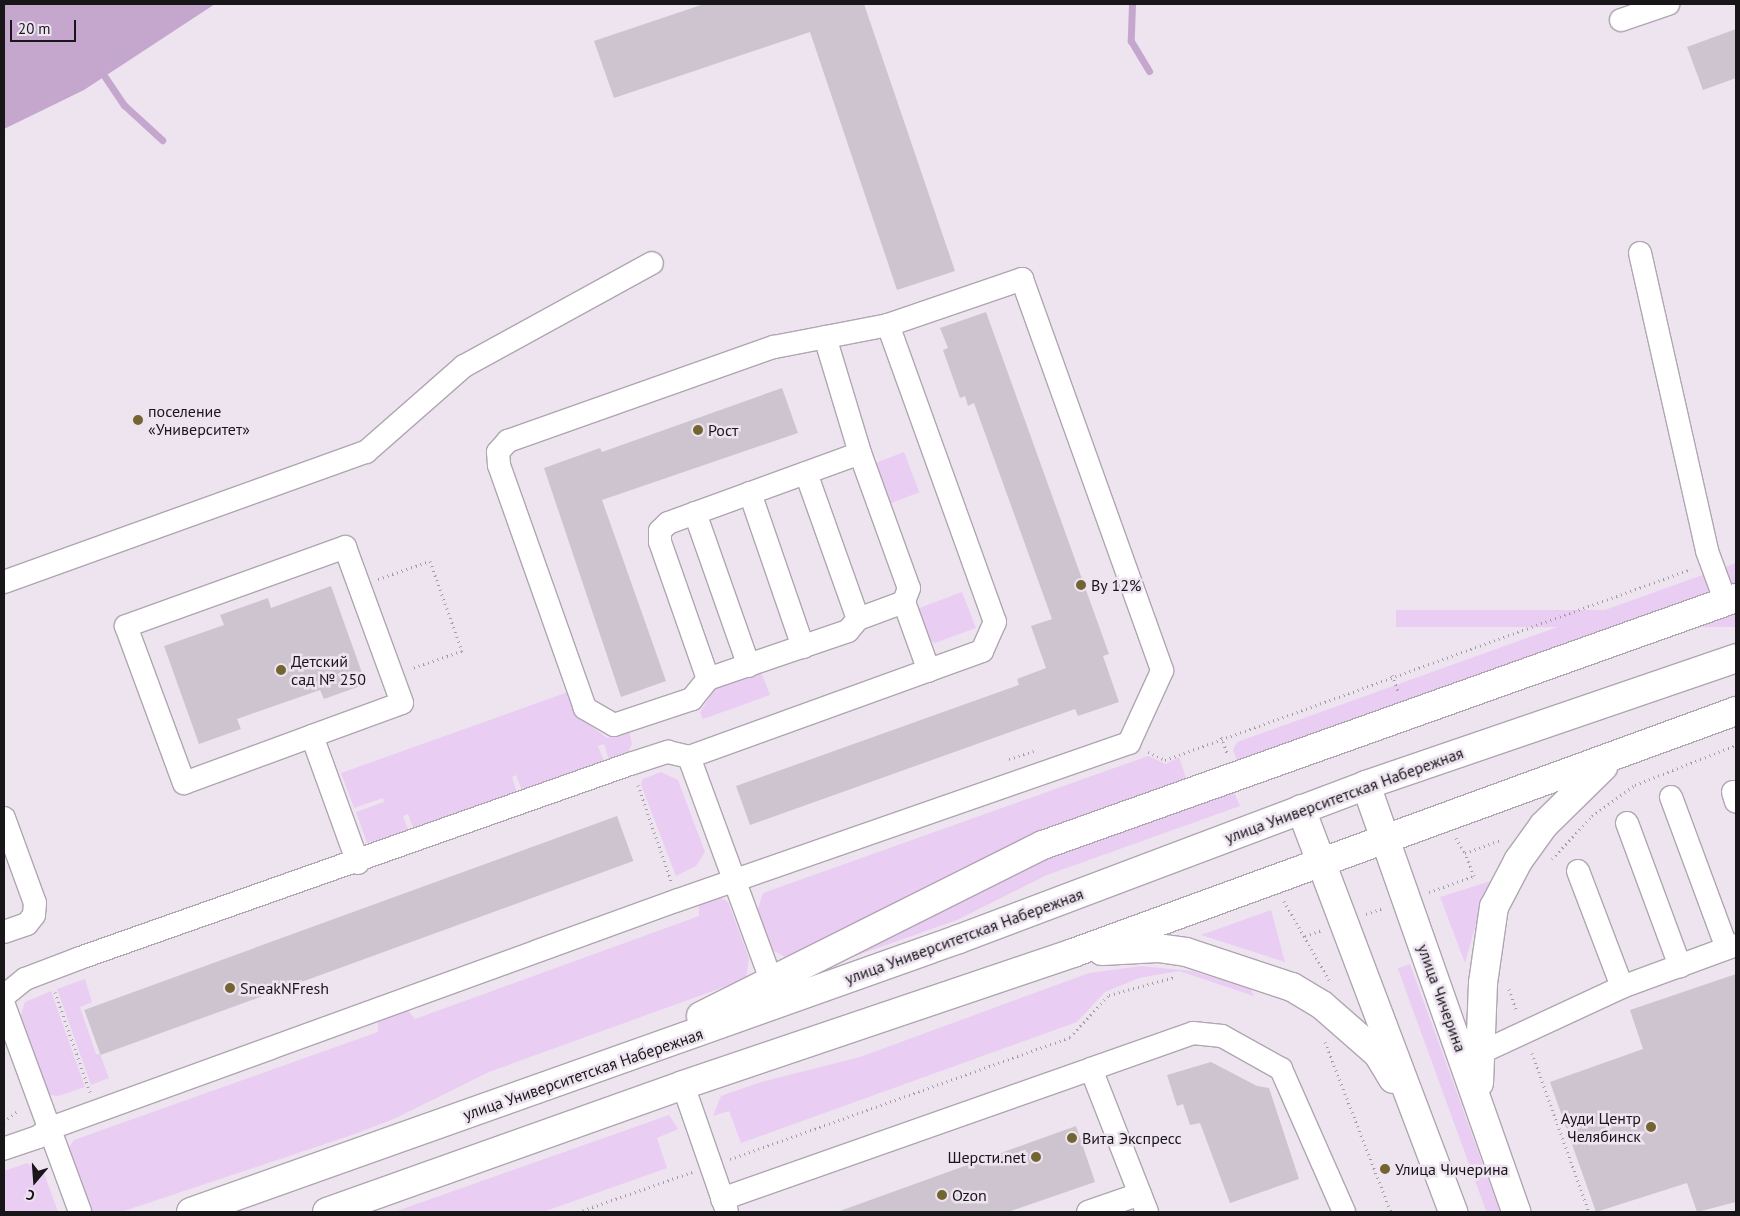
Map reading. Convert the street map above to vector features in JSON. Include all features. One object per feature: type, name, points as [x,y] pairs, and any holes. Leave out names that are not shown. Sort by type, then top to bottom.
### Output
[{"type":"main road","points":[[512,1100],[772,982],[1043,845],[1731,599]]},
{"type":"main road","name":"улица Университетская Набережная","points":[[191,1212],[512,1100],[959,939],[1366,785],[1736,658]]},
{"type":"main road","points":[[327,1212],[683,1085],[1073,952],[1321,864],[1736,711]]},
{"type":"main road","points":[[1478,1095],[1483,983],[1494,907],[1518,861],[1544,825],[1614,757]]},
{"type":"main road","name":"улица Чичерина","points":[[1366,785],[1478,1095],[1516,1212]]},
{"type":"main road","points":[[1301,809],[1453,1212]]},
{"type":"main road","points":[[1073,952],[1158,948],[1186,952],[1292,987],[1322,1005],[1378,1054],[1420,1123]]},
{"type":"lane","points":[[1621,20],[1668,4]]},
{"type":"lane","points":[[1640,253],[1711,562],[1731,599]]},
{"type":"lane","points":[[4,582],[366,452],[464,366],[652,263]]},
{"type":"lane","points":[[4,1149],[96,1112],[678,900],[1129,743],[1162,671],[1022,279],[888,325],[774,347],[508,441],[498,452],[499,465],[584,708],[614,725],[692,698],[708,679],[848,631],[858,619],[904,602]]},
{"type":"lane","points":[[4,996],[25,979],[358,863],[630,764],[668,752],[689,757],[982,652],[995,622],[888,325]]},
{"type":"lane","points":[[825,337],[860,453],[909,588],[904,602],[929,671]]},
{"type":"lane","points":[[708,679],[660,542],[660,531],[668,523],[860,453]]},
{"type":"lane","points":[[806,473],[858,619]]},
{"type":"lane","points":[[750,493],[803,647]]},
{"type":"lane","points":[[694,513],[748,666]]},
{"type":"lane","points":[[345,547],[392,675],[402,703],[184,782],[126,626],[345,547]]},
{"type":"lane","points":[[312,736],[358,863]]},
{"type":"lane","points":[[689,757],[772,982]]},
{"type":"lane","points":[[1480,1053],[1525,1034],[1622,987],[1732,947],[1671,797]]},
{"type":"lane","points":[[4,818],[35,904],[34,915],[26,924],[4,932]]},
{"type":"lane","points":[[1627,823],[1680,966]]},
{"type":"lane","points":[[1578,871],[1622,987]]},
{"type":"lane","points":[[4,1005],[43,1133],[64,1212]]},
{"type":"lane","points":[[683,1085],[724,1206],[1091,1069],[1193,1033],[1222,1036],[1281,1069],[1344,1212]]},
{"type":"lane","points":[[4,1046],[80,1212]]},
{"type":"lane","points":[[1088,1212],[1144,1203],[1091,1069]]},
{"type":"path","points":[[359,585],[430,561],[462,651],[392,675]]},
{"type":"path","points":[[1221,737],[1711,562]]},
{"type":"path","points":[[1548,864],[1592,816],[1635,785],[1736,745]]},
{"type":"path","points":[[630,764],[678,900]]},
{"type":"path","points":[[48,971],[96,1112]]},
{"type":"path","points":[[578,1212],[1070,1037],[1110,995],[1178,976]]},
{"type":"path","points":[[1507,984],[1589,1212]]},
{"type":"shaded area","points":[[4,4],[215,4],[84,90],[4,129]]},
{"type":"shaded area","points":[[904,452],[919,492],[891,503],[876,463]]},
{"type":"shaded area","points":[[1736,563],[1736,584],[1238,762],[1233,750],[1237,742]]},
{"type":"shaded area","points":[[962,592],[976,628],[935,643],[928,640],[917,609]]},
{"type":"shaded area","points":[[1396,610],[1736,610],[1736,627],[1396,627]]},
{"type":"shaded area","points":[[761,672],[770,695],[703,719],[700,712],[715,689]]},
{"type":"shaded area","points":[[568,692],[577,716],[607,738],[629,731],[632,744],[628,753],[609,760],[604,744],[598,746],[604,761],[522,791],[516,775],[512,777],[517,793],[414,830],[408,814],[403,816],[409,832],[367,843],[356,812],[384,802],[383,798],[354,808],[341,773]]},
{"type":"shaded area","points":[[1148,756],[1166,764],[1179,757],[1187,781],[787,958],[772,950],[757,912],[763,893]]},
{"type":"shaded area","points":[[661,772],[678,780],[705,852],[696,866],[676,876],[641,785],[643,779]]},
{"type":"shaded area","points":[[1233,790],[1240,806],[1047,875],[957,920],[835,963],[1044,858]]},
{"type":"shaded area","points":[[1494,880],[1476,924],[1465,963],[1440,897]]},
{"type":"shaded area","points":[[718,896],[728,902],[749,958],[746,979],[489,1072],[396,1118],[352,1135],[121,1212],[90,1212],[66,1152],[74,1140],[378,1032],[378,1019],[406,1008],[415,1019],[699,916],[699,904]]},
{"type":"shaded area","points":[[1271,910],[1285,962],[1201,935]]},
{"type":"shaded area","points":[[1410,964],[1500,1211],[1486,1212],[1398,968]]},
{"type":"shaded area","points":[[1141,966],[1192,971],[1250,988],[1254,996],[1179,971],[1139,978],[1105,992],[1077,1022],[741,1143],[729,1111],[713,1116],[721,1096],[761,1082],[860,1057],[1089,973]]},
{"type":"shaded area","points":[[85,979],[92,1002],[80,1007],[96,1054],[100,1054],[109,1078],[91,1085],[57,989]]},
{"type":"shaded area","points":[[51,991],[85,1087],[58,1096],[49,1095],[20,1018],[25,1002]]},
{"type":"shaded area","points":[[669,1115],[678,1129],[657,1138],[667,1168],[543,1212],[394,1212]]},
{"type":"shaded area","points":[[27,1163],[44,1173],[58,1212],[4,1212],[4,1171]]},
{"type":"building","points":[[704,4],[864,4],[955,271],[897,290],[810,32],[614,98],[594,41]]},
{"type":"building","points":[[1736,29],[1736,78],[1703,90],[1687,47]]},
{"type":"building","points":[[986,312],[1109,654],[1103,656],[1119,702],[1078,716],[1075,709],[750,825],[736,786],[1019,685],[1017,679],[1046,668],[1031,626],[1052,619],[974,403],[968,406],[965,396],[960,398],[943,350],[948,348],[940,328]]},
{"type":"building","points":[[782,388],[798,433],[602,500],[666,681],[621,697],[544,468],[600,448],[602,452]]},
{"type":"building","points":[[331,586],[366,684],[324,699],[320,690],[237,719],[241,729],[199,744],[164,646],[224,625],[220,615],[268,598],[271,608]]},
{"type":"building","points":[[617,816],[633,861],[101,1055],[84,1010]]},
{"type":"building","name":"Ауди Центр Челябинск","points":[[1736,974],[1736,1202],[1697,1212],[1687,1183],[1596,1212],[1550,1082],[1643,1049],[1630,1010]]},
{"type":"building","points":[[1211,1062],[1257,1086],[1269,1088],[1299,1179],[1230,1203],[1200,1123],[1190,1125],[1183,1104],[1177,1106],[1167,1075]]},
{"type":"building","points":[[1076,1126],[1095,1182],[1008,1212],[837,1212]]},
{"type":"waterway","points":[[1132,4],[1131,41],[1149,71]]},
{"type":"waterway","points":[[105,77],[124,105],[162,140]]},
{"type":"place","name":"поселение «Университет»","points":[[138,420]]},
{"type":"place","name":"Рост","points":[[698,430]]},
{"type":"place","name":"Ву 12%","points":[[1081,585]]},
{"type":"place","name":"Детский сад № 250","points":[[281,670]]},
{"type":"place","name":"SneakNFresh","points":[[230,988]]},
{"type":"place","name":"Ауди Центр Челябинск","points":[[1651,1127]]},
{"type":"place","name":"Вита Экспресс","points":[[1072,1138]]},
{"type":"place","name":"Шерсти.net","points":[[1036,1157]]},
{"type":"place","name":"Улица Чичерина","points":[[1385,1169]]},
{"type":"place","name":"Ozon","points":[[942,1195]]}]
